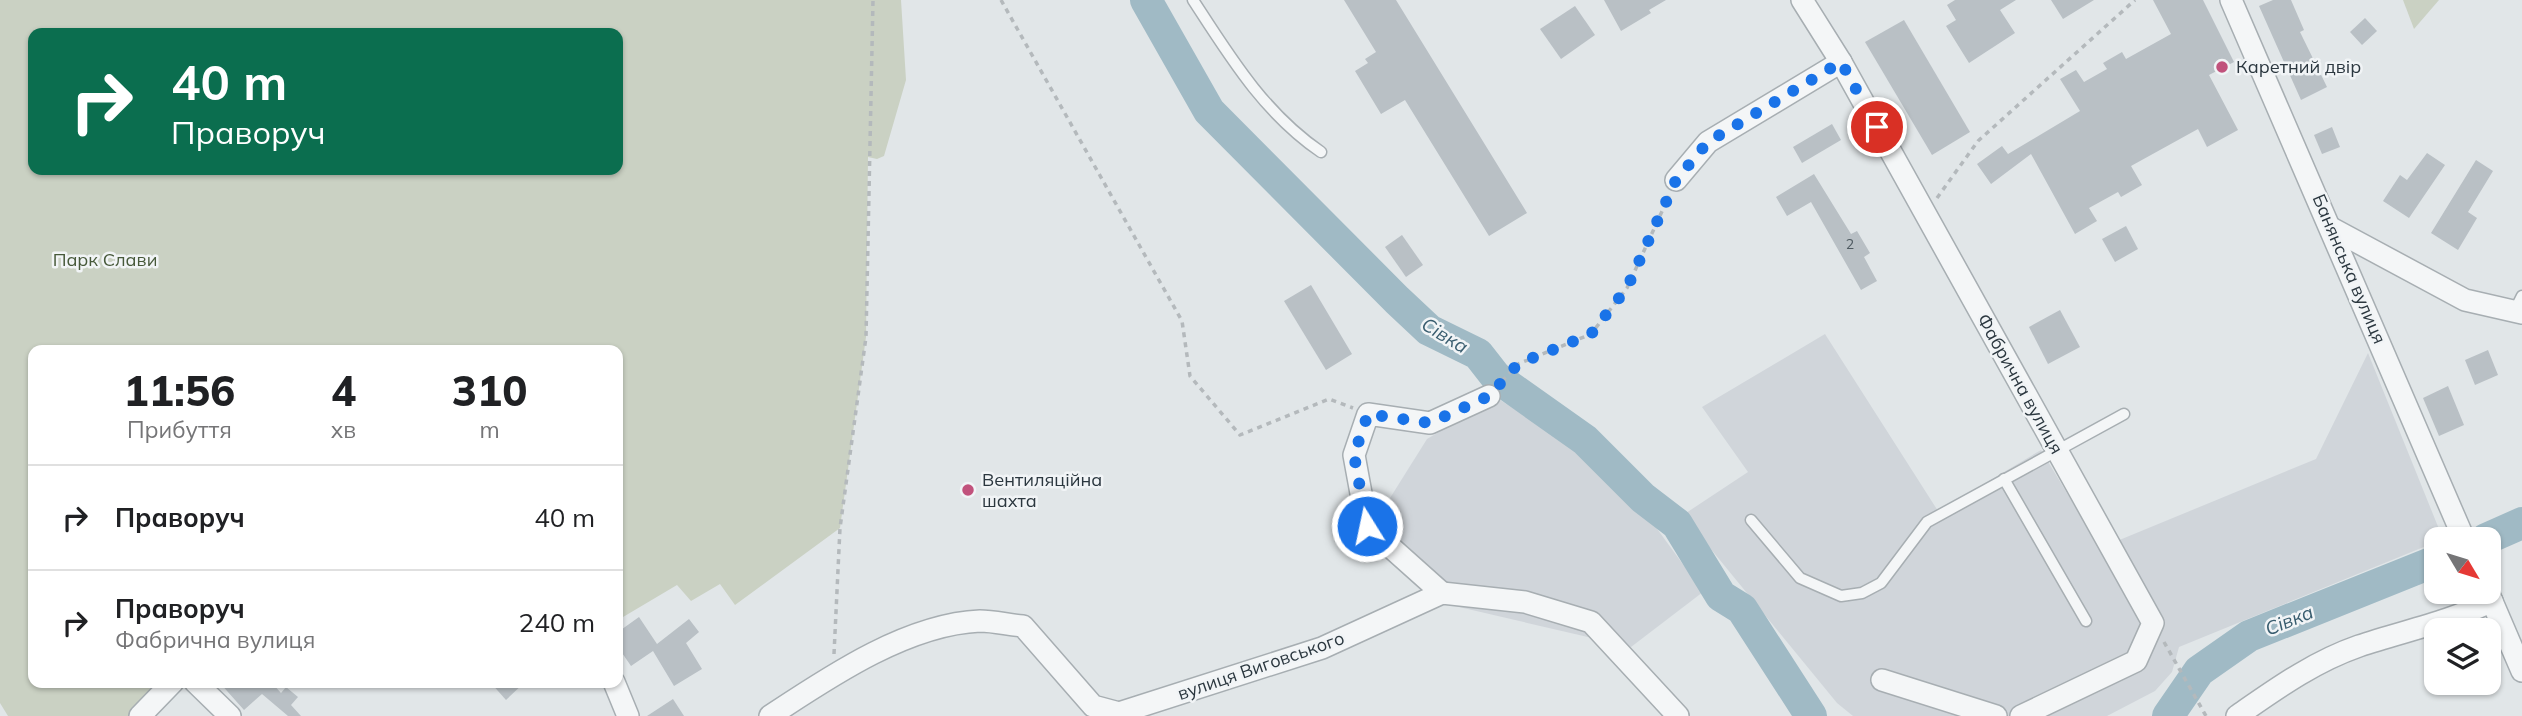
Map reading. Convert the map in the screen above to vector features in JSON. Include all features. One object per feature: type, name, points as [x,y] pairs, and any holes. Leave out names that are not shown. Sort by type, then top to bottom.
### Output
[{"type":"street","name":"Фабрична вулиця","points":[[1802,0],[1841,62],[2153,623]]},
{"type":"street","name":"Банянська вулиця","points":[[2231,0],[2333,229],[2459,527]]},
{"type":"street","points":[[1676,180],[1708,142],[1841,62]]},
{"type":"street","points":[[2333,229],[2465,300],[2519,307]]},
{"type":"street","points":[[1489,396],[1430,423],[1368,414],[1354,455],[1367,526],[1442,593],[1525,602],[1591,622],[1678,716]]},
{"type":"street","name":"вулиця Виговського","points":[[770,716],[832,675],[918,634],[980,621],[1023,626],[1093,711],[1119,713],[1322,648],[1442,593]]},
{"type":"street","points":[[2236,716],[2302,670],[2357,647],[2461,616],[2478,604]]},
{"type":"street","points":[[2493,604],[2522,671]]},
{"type":"street","points":[[2021,716],[2136,661],[2153,623]]},
{"type":"street","points":[[1882,680],[1996,716]]},
{"type":"street","points":[[140,716],[167,688]]},
{"type":"street","points":[[201,688],[230,716]]},
{"type":"street","points":[[616,688],[628,716]]},
{"type":"lane","points":[[1193,0],[1243,77],[1296,135],[1321,152]]},
{"type":"lane","points":[[1751,520],[1800,578],[1842,596],[1862,593],[1881,583],[1927,522],[2124,414]]},
{"type":"lane","points":[[2004,479],[2086,621]]},
{"type":"path","points":[[832,675],[840,528],[866,337],[873,0]]},
{"type":"path","points":[[1001,0],[1182,321],[1190,376],[1240,435],[1329,398],[1368,414]]},
{"type":"path","points":[[1925,214],[1978,141],[2135,0]]},
{"type":"path","points":[[1489,396],[1518,364],[1591,334],[1627,288],[1676,180]]},
{"type":"path","points":[[2153,623],[2206,716]]},
{"type":"shaded area","points":[[1825,334],[1938,511],[2041,450],[2100,548],[2316,459],[2368,353],[2438,527],[2424,527],[2424,547],[2179,647],[2172,672],[2155,691],[2107,716],[1853,716],[1837,703],[1683,515],[1748,472],[1702,407]]},
{"type":"shaded area","points":[[1497,398],[1577,449],[1642,508],[1703,592],[1631,647],[1446,604],[1375,522],[1427,439]]},
{"type":"green space","name":"Парк Слави","points":[[0,0],[901,0],[906,80],[884,156],[877,159],[868,157],[866,337],[840,528],[735,605],[720,584],[691,601],[677,585],[623,617],[623,345],[28,345],[28,688],[173,688],[146,716],[8,716],[0,703]]},
{"type":"green space","points":[[2403,0],[2439,0],[2414,29]]},
{"type":"building","points":[[1344,0],[1396,0],[1527,213],[1489,236],[1405,100],[1381,114],[1355,71],[1368,63],[1365,59],[1376,52]]},
{"type":"building","points":[[1604,0],[1666,0],[1649,10],[1651,13],[1621,31]]},
{"type":"building","points":[[1955,0],[2016,0],[2000,10],[2015,33],[1969,63],[1946,26],[1956,20],[1947,5]]},
{"type":"building","points":[[2051,0],[2094,0],[2063,19]]},
{"type":"building","points":[[2153,0],[2203,0],[2234,62],[2209,75],[2238,130],[2207,147],[2198,129],[2131,166],[2142,185],[2121,197],[2118,192],[2089,208],[2097,221],[2075,234],[2031,154],[1991,184],[1977,164],[2002,146],[2008,154],[2080,111],[2060,79],[2076,70],[2084,82],[2107,69],[2103,63],[2122,52],[2126,59],[2171,34]]},
{"type":"building","points":[[2273,0],[2291,0],[2304,30],[2300,32],[2327,87],[2301,100],[2259,6]]},
{"type":"building","points":[[1575,6],[1595,35],[1561,59],[1540,29]]},
{"type":"building","points":[[2365,18],[2377,31],[2362,45],[2350,32]]},
{"type":"building","points":[[1904,20],[1970,132],[1932,155],[1865,42]]},
{"type":"building","points":[[1832,124],[1841,140],[1802,163],[1793,147]]},
{"type":"building","points":[[2332,127],[2340,147],[2322,154],[2314,135]]},
{"type":"building","points":[[2427,153],[2445,165],[2409,218],[2383,201],[2400,175],[2407,180]]},
{"type":"building","points":[[2476,160],[2493,171],[2468,212],[2477,218],[2458,250],[2431,233]]},
{"type":"building","points":[[1814,174],[1851,234],[1857,231],[1870,253],[1864,257],[1877,281],[1861,290],[1811,202],[1787,216],[1776,197]]},
{"type":"building","points":[[2126,226],[2138,249],[2115,262],[2102,239]]},
{"type":"building","points":[[1402,235],[1423,265],[1406,277],[1385,247]]},
{"type":"building","points":[[1311,285],[1352,354],[1326,370],[1284,301]]},
{"type":"building","points":[[2060,310],[2080,347],[2048,364],[2029,327]]},
{"type":"building","points":[[2488,350],[2498,375],[2475,385],[2465,360]]},
{"type":"building","points":[[2448,386],[2464,425],[2439,436],[2423,398]]},
{"type":"building","points":[[639,617],[657,644],[689,619],[699,632],[686,643],[702,669],[674,686],[653,651],[631,666],[623,654],[623,628]]},
{"type":"building","points":[[224,688],[277,688],[281,693],[287,688],[298,697],[291,705],[301,716],[288,716],[262,694],[244,710]]},
{"type":"building","points":[[495,688],[519,688],[506,700]]},
{"type":"building","points":[[673,699],[684,716],[647,716]]},
{"type":"waterway","name":"Сівка","points":[[1146,0],[1209,111],[1397,300],[1429,330],[1478,354],[1496,377],[1585,440],[1643,498],[1677,524],[1721,596],[1742,609],[1811,716]]},
{"type":"waterway","name":"Сівка","points":[[2501,532],[2522,523]]},
{"type":"waterway","name":"Сівка","points":[[2168,716],[2199,671],[2249,636],[2424,566]]},
{"type":"place","name":"Каретний двір","points":[[2222,67]]},
{"type":"place","name":"Вентиляційна шахта","points":[[968,490]]},
{"type":"route","points":[[1367,526],[1354,455],[1368,414],[1430,423],[1489,396],[1518,364],[1591,334],[1627,288],[1676,180],[1708,142],[1841,62],[1877,127]]}]
